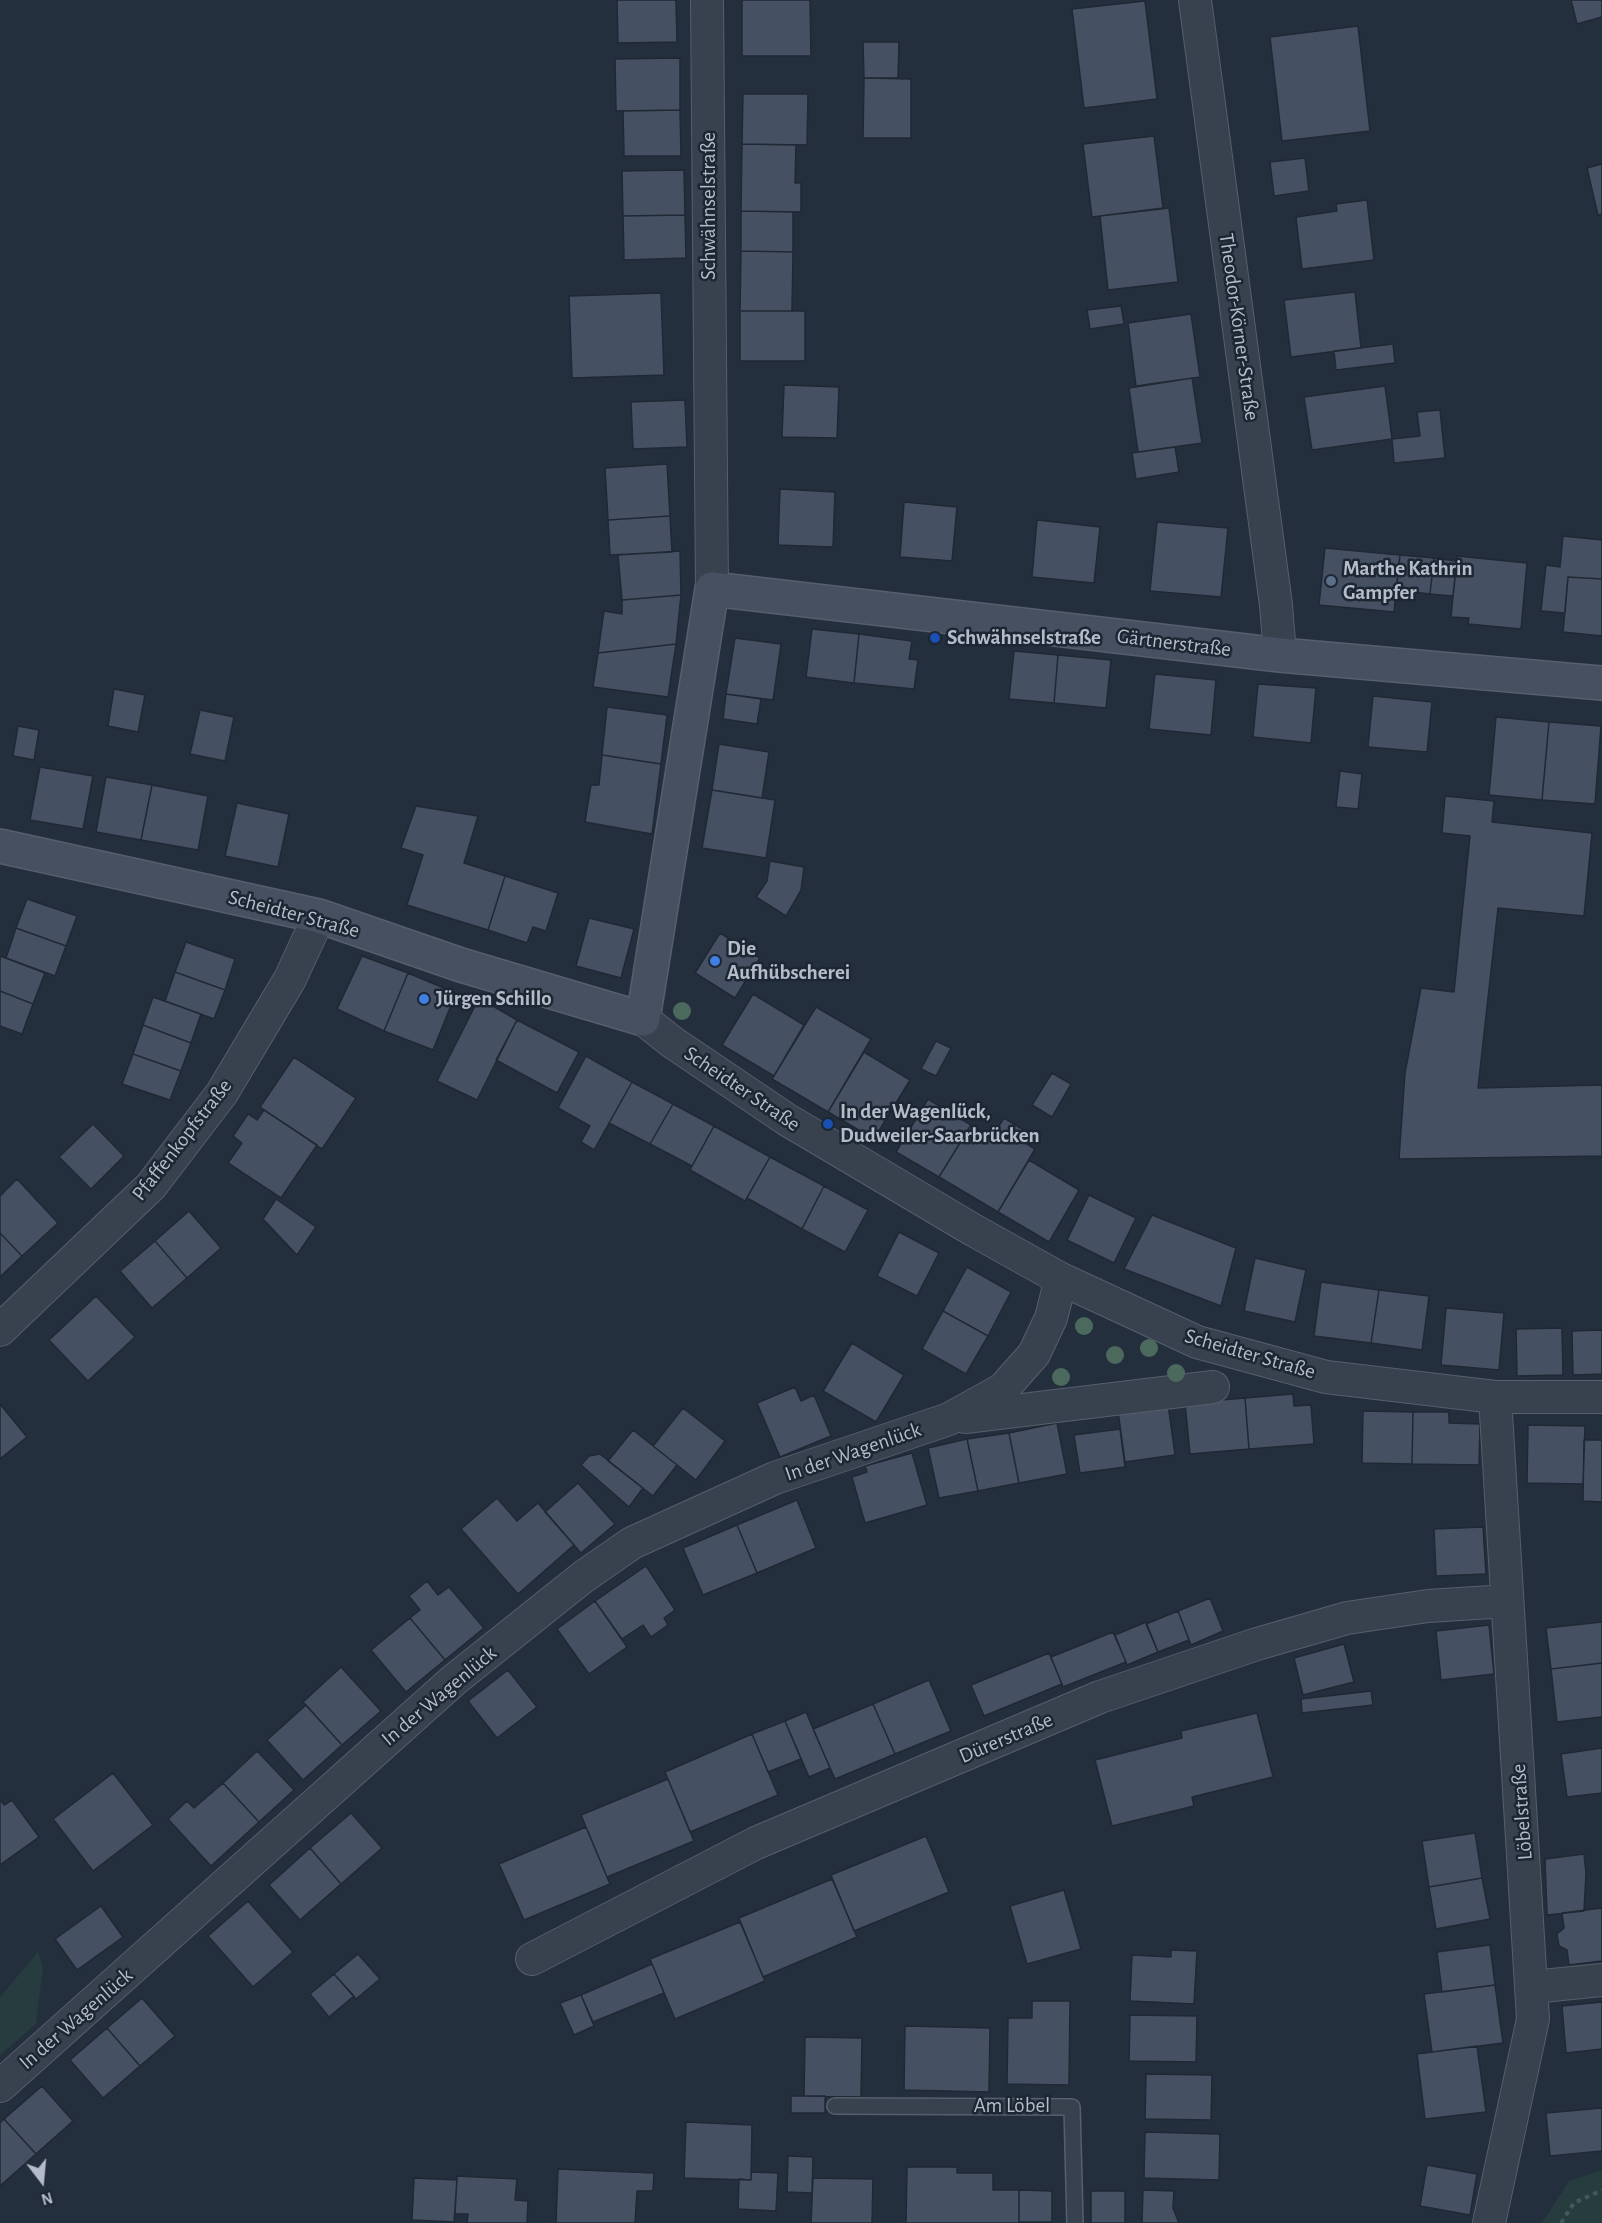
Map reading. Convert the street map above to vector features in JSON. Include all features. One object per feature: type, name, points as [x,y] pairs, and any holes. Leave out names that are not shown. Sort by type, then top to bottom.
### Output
[{"type":"street","name":"Schwähnselstraße","points":[[643,1019],[712,589],[707,0]]},
{"type":"street","name":"Theodor-Körner-Straße","points":[[1195,0],[1276,605],[1280,655]]},
{"type":"street","name":"Gärtnerstraße","points":[[712,589],[1280,655],[1602,683]]},
{"type":"street","name":"Scheidter Straße","points":[[0,846],[319,916],[461,965],[643,1019],[672,1042],[786,1119],[1061,1279],[1197,1342],[1326,1377],[1495,1397],[1602,1397]]},
{"type":"street","name":"Pfaffenkopfstraße","points":[[0,1330],[151,1186],[222,1093],[290,979],[319,916]]},
{"type":"street","name":"In der Wagenlück","points":[[0,2086],[66,2030],[417,1712],[593,1570],[632,1543],[775,1478],[949,1419],[1003,1389],[1034,1354],[1051,1318],[1061,1279]]},
{"type":"street","name":"In der Wagenlück","points":[[949,1419],[1214,1387]]},
{"type":"street","name":"Löbelstraße","points":[[1489,2223],[1533,2019],[1533,1987],[1495,1397]]},
{"type":"street","name":"Dürerstraße","points":[[532,1959],[756,1843],[1100,1697],[1257,1644],[1347,1618],[1428,1606],[1507,1601]]},
{"type":"street","points":[[1533,1987],[1602,1980]]},
{"type":"lane","name":"Am Löbel","points":[[836,2106],[1072,2107],[1075,2223]]},
{"type":"path","points":[[1561,2223],[1574,2203],[1602,2190]]},
{"type":"green space","points":[[38,1952],[43,1967],[36,2024],[0,2055],[0,1997]]},
{"type":"green space","points":[[1602,2170],[1602,2223],[1542,2223],[1569,2181]]},
{"type":"building","points":[[617,0],[676,0],[677,42],[618,43]]},
{"type":"building","points":[[742,0],[810,0],[811,56],[742,56]]},
{"type":"building","points":[[1571,0],[1602,0],[1602,17],[1577,24]]},
{"type":"building","points":[[1145,1],[1157,99],[1084,108],[1072,9]]},
{"type":"building","points":[[1358,26],[1370,131],[1282,141],[1270,37]]},
{"type":"building","points":[[863,42],[899,42],[898,78],[864,78]]},
{"type":"building","points":[[680,58],[680,110],[616,111],[615,59]]},
{"type":"building","points":[[864,78],[911,79],[911,138],[863,138]]},
{"type":"building","points":[[743,94],[808,94],[807,145],[742,144]]},
{"type":"building","points":[[680,110],[681,156],[624,156],[623,111]]},
{"type":"building","points":[[1154,136],[1163,208],[1092,217],[1083,144]]},
{"type":"building","points":[[742,144],[796,145],[795,183],[801,183],[801,212],[741,211]]},
{"type":"building","points":[[1305,158],[1309,191],[1274,196],[1270,162]]},
{"type":"building","points":[[1602,164],[1602,214],[1598,215],[1587,168]]},
{"type":"building","points":[[684,170],[685,215],[623,216],[622,171]]},
{"type":"building","points":[[1367,200],[1374,260],[1302,269],[1296,217],[1337,211],[1336,204]]},
{"type":"building","points":[[1169,208],[1178,282],[1108,290],[1100,216]]},
{"type":"building","points":[[741,211],[793,212],[793,252],[741,251]]},
{"type":"building","points":[[685,215],[686,258],[624,260],[623,216]]},
{"type":"building","points":[[741,251],[793,252],[792,311],[740,311]]},
{"type":"building","points":[[1355,292],[1361,348],[1291,357],[1284,300]]},
{"type":"building","points":[[661,293],[664,375],[572,378],[569,296]]},
{"type":"building","points":[[1121,306],[1124,324],[1090,329],[1087,310]]},
{"type":"building","points":[[740,311],[805,311],[805,361],[740,361]]},
{"type":"building","points":[[1191,314],[1200,377],[1136,386],[1128,323]]},
{"type":"building","points":[[1393,344],[1395,363],[1336,370],[1334,351]]},
{"type":"building","points":[[1192,378],[1202,443],[1138,452],[1129,388]]},
{"type":"building","points":[[784,385],[839,387],[837,438],[782,437]]},
{"type":"building","points":[[1385,386],[1392,439],[1312,450],[1304,397]]},
{"type":"building","points":[[685,400],[687,447],[633,449],[631,402]]},
{"type":"building","points":[[1440,410],[1445,458],[1394,463],[1392,439],[1420,436],[1417,412]]},
{"type":"building","points":[[1175,447],[1179,472],[1136,479],[1132,453]]},
{"type":"building","points":[[667,464],[670,516],[608,520],[605,468]]},
{"type":"building","points":[[780,489],[835,492],[833,547],[778,545]]},
{"type":"building","points":[[904,502],[957,507],[952,561],[900,557]]},
{"type":"building","points":[[670,516],[672,552],[610,555],[608,520]]},
{"type":"building","points":[[1037,520],[1100,527],[1094,583],[1032,577]]},
{"type":"building","points":[[1157,522],[1228,528],[1221,597],[1150,591]]},
{"type":"building","points":[[1563,536],[1602,540],[1602,579],[1568,577],[1565,613],[1541,611],[1546,565],[1560,567]]},
{"type":"building","points":[[1325,548],[1400,555],[1394,612],[1319,605]]},
{"type":"building","points":[[680,551],[681,595],[622,600],[618,555]]},
{"type":"building","points":[[1400,555],[1434,558],[1430,594],[1396,590]]},
{"type":"building","points":[[1457,556],[1527,563],[1521,629],[1468,624],[1469,618],[1451,617]]},
{"type":"building","points":[[1434,558],[1457,561],[1453,596],[1430,594]]},
{"type":"building","points":[[1568,577],[1602,579],[1602,636],[1563,632]]},
{"type":"building","points":[[681,595],[676,644],[598,653],[604,611],[622,614],[622,600]]},
{"type":"building","points":[[812,629],[859,634],[854,683],[806,677]]},
{"type":"building","points":[[859,634],[912,641],[909,659],[918,660],[914,689],[854,683]]},
{"type":"building","points":[[735,638],[781,644],[773,700],[726,694]]},
{"type":"building","points":[[676,644],[668,697],[593,687],[598,653]]},
{"type":"building","points":[[1014,651],[1058,655],[1054,703],[1009,699]]},
{"type":"building","points":[[1058,655],[1111,660],[1106,708],[1054,703]]},
{"type":"building","points":[[1155,674],[1216,680],[1211,735],[1149,729]]},
{"type":"building","points":[[1258,684],[1316,688],[1311,743],[1253,737]]},
{"type":"building","points":[[114,689],[145,695],[138,732],[108,726]]},
{"type":"building","points":[[726,694],[761,699],[757,724],[723,719]]},
{"type":"building","points":[[1373,696],[1432,702],[1427,752],[1368,747]]},
{"type":"building","points":[[607,707],[667,715],[661,764],[602,755]]},
{"type":"building","points":[[200,710],[234,717],[225,761],[190,754]]},
{"type":"building","points":[[1496,717],[1549,722],[1542,800],[1489,795]]},
{"type":"building","points":[[1549,722],[1601,726],[1595,804],[1542,800]]},
{"type":"building","points":[[18,726],[39,730],[34,760],[13,756]]},
{"type":"building","points":[[719,744],[769,752],[762,798],[712,790]]},
{"type":"building","points":[[602,755],[661,764],[652,834],[585,822],[591,785],[599,785]]},
{"type":"building","points":[[40,767],[93,776],[83,829],[30,820]]},
{"type":"building","points":[[1340,771],[1362,774],[1358,809],[1336,807]]},
{"type":"building","points":[[106,777],[152,785],[141,840],[96,832]]},
{"type":"building","points":[[152,785],[208,796],[198,850],[141,840]]},
{"type":"building","points":[[712,790],[775,800],[766,858],[702,848]]},
{"type":"building","points":[[1445,796],[1494,801],[1492,822],[1592,833],[1584,916],[1498,908],[1478,1088],[1602,1085],[1602,1156],[1399,1159],[1405,1073],[1421,988],[1454,992],[1470,836],[1442,833]]},
{"type":"building","points":[[237,803],[289,814],[278,867],[225,856]]},
{"type":"building","points":[[416,806],[478,816],[464,863],[505,876],[488,930],[407,905],[423,855],[401,848]]},
{"type":"building","points":[[770,861],[804,867],[801,890],[786,916],[756,897],[767,881]]},
{"type":"building","points":[[505,876],[558,893],[546,931],[533,927],[527,943],[488,930]]},
{"type":"building","points":[[27,899],[77,916],[66,946],[16,928]]},
{"type":"building","points":[[589,918],[634,929],[621,978],[576,966]]},
{"type":"building","points":[[16,928],[66,946],[55,976],[6,958]]},
{"type":"building","points":[[720,933],[760,958],[735,998],[695,973]]},
{"type":"building","points":[[186,942],[235,959],[225,990],[175,972]]},
{"type":"building","points":[[0,956],[45,973],[33,1004],[0,991]]},
{"type":"building","points":[[362,956],[408,973],[384,1031],[337,1009]]},
{"type":"building","points":[[175,972],[225,990],[214,1019],[165,1001]]},
{"type":"building","points":[[408,973],[456,993],[433,1050],[384,1031]]},
{"type":"building","points":[[0,991],[33,1004],[22,1034],[0,1026]]},
{"type":"building","points":[[753,994],[804,1025],[774,1076],[722,1045]]},
{"type":"building","points":[[153,997],[201,1014],[191,1043],[143,1025]]},
{"type":"building","points":[[479,998],[517,1020],[477,1100],[437,1081]]},
{"type":"building","points":[[816,1007],[871,1039],[828,1112],[772,1079]]},
{"type":"building","points":[[517,1020],[579,1052],[557,1093],[496,1060]]},
{"type":"building","points":[[143,1025],[191,1043],[181,1071],[133,1054]]},
{"type":"building","points":[[936,1041],[951,1048],[936,1076],[921,1069]]},
{"type":"building","points":[[864,1052],[910,1080],[874,1139],[828,1112]]},
{"type":"building","points":[[133,1054],[181,1071],[170,1100],[122,1084]]},
{"type":"building","points":[[586,1056],[632,1082],[594,1150],[581,1142],[590,1126],[558,1108]]},
{"type":"building","points":[[294,1057],[356,1098],[322,1149],[260,1107]]},
{"type":"building","points":[[1052,1073],[1071,1084],[1052,1117],[1032,1105]]},
{"type":"building","points":[[632,1082],[673,1104],[650,1144],[609,1123]]},
{"type":"building","points":[[928,1099],[971,1125],[939,1177],[896,1152]]},
{"type":"building","points":[[673,1104],[714,1126],[692,1166],[650,1144]]},
{"type":"building","points":[[264,1110],[317,1145],[281,1198],[228,1163],[242,1143],[233,1136],[248,1114],[257,1120]]},
{"type":"building","points":[[1004,1118],[1027,1132],[1022,1141],[1035,1149],[998,1212],[939,1177],[971,1125],[992,1137]]},
{"type":"building","points":[[93,1124],[124,1156],[91,1189],[59,1157]]},
{"type":"building","points":[[714,1126],[770,1157],[745,1201],[690,1170]]},
{"type":"building","points":[[770,1157],[824,1186],[802,1229],[747,1198]]},
{"type":"building","points":[[1029,1160],[1079,1190],[1049,1242],[998,1212]]},
{"type":"building","points":[[17,1179],[58,1223],[22,1256],[0,1233],[0,1196]]},
{"type":"building","points":[[824,1186],[868,1210],[845,1252],[802,1229]]},
{"type":"building","points":[[1089,1195],[1136,1218],[1114,1263],[1067,1240]]},
{"type":"building","points":[[276,1199],[316,1227],[297,1255],[263,1219]]},
{"type":"building","points":[[189,1211],[221,1248],[187,1278],[155,1241]]},
{"type":"building","points":[[1152,1215],[1236,1248],[1221,1306],[1124,1269]]},
{"type":"building","points":[[899,1232],[939,1253],[917,1296],[877,1276]]},
{"type":"building","points":[[0,1233],[22,1256],[0,1277]]},
{"type":"building","points":[[155,1241],[187,1278],[152,1308],[120,1271]]},
{"type":"building","points":[[1255,1258],[1306,1270],[1295,1322],[1244,1311]]},
{"type":"building","points":[[967,1267],[1011,1292],[988,1336],[943,1311]]},
{"type":"building","points":[[1321,1282],[1379,1290],[1371,1343],[1314,1336]]},
{"type":"building","points":[[1379,1290],[1429,1296],[1422,1350],[1371,1343]]},
{"type":"building","points":[[96,1296],[135,1337],[88,1381],[49,1340]]},
{"type":"building","points":[[1446,1308],[1504,1313],[1499,1370],[1441,1365]]},
{"type":"building","points":[[943,1311],[988,1336],[966,1374],[922,1349]]},
{"type":"building","points":[[1562,1328],[1563,1375],[1517,1376],[1516,1329]]},
{"type":"building","points":[[1602,1330],[1602,1374],[1573,1375],[1572,1331]]},
{"type":"building","points":[[852,1343],[904,1375],[876,1422],[823,1391]]},
{"type":"building","points":[[795,1387],[801,1401],[814,1395],[831,1436],[780,1457],[757,1403]]},
{"type":"building","points":[[1293,1394],[1294,1406],[1311,1405],[1314,1444],[1249,1449],[1245,1398]]},
{"type":"building","points":[[1245,1398],[1249,1449],[1190,1454],[1185,1403]]},
{"type":"building","points":[[0,1404],[27,1437],[0,1459]]},
{"type":"building","points":[[1168,1404],[1175,1455],[1125,1462],[1118,1411]]},
{"type":"building","points":[[683,1408],[725,1441],[696,1480],[653,1446]]},
{"type":"building","points":[[1363,1411],[1413,1412],[1412,1464],[1362,1463]]},
{"type":"building","points":[[1413,1412],[1449,1412],[1449,1423],[1480,1424],[1479,1465],[1412,1464]]},
{"type":"building","points":[[1057,1423],[1067,1474],[1019,1483],[1009,1433]]},
{"type":"building","points":[[1528,1425],[1585,1426],[1583,1484],[1527,1483]]},
{"type":"building","points":[[1120,1429],[1125,1467],[1080,1473],[1074,1435]]},
{"type":"building","points":[[633,1430],[677,1465],[653,1496],[608,1461]]},
{"type":"building","points":[[1009,1433],[1019,1483],[978,1491],[967,1439]]},
{"type":"building","points":[[967,1439],[978,1491],[939,1498],[928,1448]]},
{"type":"building","points":[[1584,1440],[1602,1440],[1602,1502],[1583,1501]]},
{"type":"building","points":[[912,1453],[927,1505],[865,1523],[852,1477],[867,1472],[865,1466]]},
{"type":"building","points":[[600,1454],[643,1488],[629,1507],[581,1465],[589,1456]]},
{"type":"building","points":[[578,1483],[615,1524],[581,1553],[545,1512]]},
{"type":"building","points":[[497,1498],[517,1521],[538,1503],[574,1545],[518,1594],[461,1529]]},
{"type":"building","points":[[797,1500],[816,1548],[757,1573],[737,1525]]},
{"type":"building","points":[[737,1525],[757,1573],[703,1595],[683,1548]]},
{"type":"building","points":[[1483,1527],[1486,1574],[1436,1576],[1434,1529]]},
{"type":"building","points":[[646,1566],[675,1610],[664,1618],[668,1625],[651,1637],[643,1625],[622,1639],[595,1601]]},
{"type":"building","points":[[427,1581],[438,1595],[449,1587],[484,1628],[445,1660],[410,1618],[420,1610],[409,1596]]},
{"type":"building","points":[[1210,1598],[1223,1631],[1191,1645],[1178,1611]]},
{"type":"building","points":[[595,1601],[627,1647],[589,1674],[557,1629]]},
{"type":"building","points":[[1178,1611],[1189,1640],[1158,1652],[1146,1624]]},
{"type":"building","points":[[410,1618],[445,1660],[406,1692],[371,1650]]},
{"type":"building","points":[[1146,1622],[1158,1652],[1127,1665],[1115,1635]]},
{"type":"building","points":[[1602,1622],[1602,1663],[1551,1669],[1546,1628]]},
{"type":"building","points":[[1489,1625],[1494,1674],[1441,1680],[1436,1631]]},
{"type":"building","points":[[1113,1632],[1126,1662],[1063,1687],[1051,1657]]},
{"type":"building","points":[[1344,1644],[1354,1682],[1303,1695],[1294,1658]]},
{"type":"building","points":[[1049,1653],[1062,1684],[984,1716],[971,1685]]},
{"type":"building","points":[[1602,1663],[1602,1717],[1557,1722],[1551,1669]]},
{"type":"building","points":[[341,1667],[381,1711],[342,1745],[303,1702]]},
{"type":"building","points":[[508,1670],[537,1707],[497,1738],[468,1701]]},
{"type":"building","points":[[929,1680],[951,1731],[895,1754],[873,1704]]},
{"type":"building","points":[[1371,1691],[1373,1705],[1302,1713],[1301,1699]]},
{"type":"building","points":[[873,1704],[895,1754],[835,1779],[813,1729]]},
{"type":"building","points":[[306,1705],[342,1745],[303,1780],[267,1740]]},
{"type":"building","points":[[806,1712],[830,1768],[809,1777],[785,1721]]},
{"type":"building","points":[[1257,1713],[1273,1777],[1192,1797],[1194,1806],[1112,1826],[1095,1760],[1182,1738],[1181,1731]]},
{"type":"building","points":[[785,1721],[801,1759],[768,1772],[752,1734]]},
{"type":"building","points":[[752,1734],[778,1795],[690,1832],[665,1772]]},
{"type":"building","points":[[1602,1748],[1602,1793],[1567,1797],[1561,1754]]},
{"type":"building","points":[[257,1751],[294,1790],[259,1822],[223,1783]]},
{"type":"building","points":[[113,1773],[153,1825],[93,1871],[53,1819]]},
{"type":"building","points":[[668,1779],[694,1841],[607,1877],[581,1815]]},
{"type":"building","points":[[223,1783],[259,1822],[211,1866],[168,1819],[187,1801],[194,1808]]},
{"type":"building","points":[[0,1799],[4,1805],[12,1800],[39,1837],[0,1865]]},
{"type":"building","points":[[351,1813],[382,1848],[341,1884],[310,1848]]},
{"type":"building","points":[[586,1827],[610,1884],[524,1920],[499,1864]]},
{"type":"building","points":[[1475,1833],[1482,1878],[1429,1887],[1422,1841]]},
{"type":"building","points":[[926,1836],[949,1892],[854,1931],[831,1875]]},
{"type":"building","points":[[310,1848],[341,1884],[300,1920],[269,1885]]},
{"type":"building","points":[[1584,1854],[1586,1873],[1584,1911],[1547,1915],[1545,1859]]},
{"type":"building","points":[[1482,1878],[1490,1919],[1436,1929],[1429,1887]]},
{"type":"building","points":[[832,1879],[857,1937],[763,1977],[739,1918]]},
{"type":"building","points":[[1064,1890],[1081,1949],[1027,1964],[1010,1906]]},
{"type":"building","points":[[248,1901],[293,1952],[253,1987],[208,1936]]},
{"type":"building","points":[[101,1906],[123,1937],[77,1970],[55,1939]]},
{"type":"building","points":[[1602,1908],[1602,1961],[1569,1965],[1567,1950],[1559,1946],[1557,1934],[1564,1928],[1562,1913]]},
{"type":"building","points":[[740,1922],[765,1981],[675,2019],[650,1959]]},
{"type":"building","points":[[1490,1945],[1495,1985],[1442,1992],[1437,1952]]},
{"type":"building","points":[[1171,1950],[1197,1951],[1194,2004],[1130,2001],[1132,1955],[1171,1957]]},
{"type":"building","points":[[358,1954],[380,1979],[356,1999],[334,1974]]},
{"type":"building","points":[[652,1964],[664,1993],[593,2022],[581,1995]]},
{"type":"building","points":[[334,1974],[354,1996],[329,2017],[310,1994]]},
{"type":"building","points":[[1495,1985],[1503,2043],[1432,2052],[1424,1994]]},
{"type":"building","points":[[581,1995],[594,2026],[574,2035],[560,2003]]},
{"type":"building","points":[[142,1998],[175,2036],[140,2066],[107,2028]]},
{"type":"building","points":[[1032,2001],[1070,2001],[1069,2085],[1007,2084],[1008,2018],[1032,2018]]},
{"type":"building","points":[[1602,2002],[1602,2049],[1566,2053],[1562,2006]]},
{"type":"building","points":[[1130,2015],[1197,2016],[1196,2062],[1129,2061]]},
{"type":"building","points":[[905,2026],[990,2028],[989,2092],[904,2090]]},
{"type":"building","points":[[107,2028],[140,2066],[103,2098],[70,2060]]},
{"type":"building","points":[[805,2037],[862,2038],[861,2097],[804,2096]]},
{"type":"building","points":[[1477,2046],[1486,2112],[1425,2119],[1417,2054]]},
{"type":"building","points":[[1146,2074],[1212,2075],[1211,2120],[1145,2119]]},
{"type":"building","points":[[42,2086],[73,2121],[36,2154],[4,2119]]},
{"type":"building","points":[[791,2096],[825,2096],[825,2113],[791,2113]]},
{"type":"building","points":[[1602,2108],[1602,2151],[1550,2156],[1546,2113]]},
{"type":"building","points":[[4,2119],[36,2154],[0,2186],[0,2123]]},
{"type":"building","points":[[686,2122],[752,2125],[751,2180],[684,2178]]},
{"type":"building","points":[[1145,2132],[1220,2134],[1219,2180],[1144,2178]]},
{"type":"building","points":[[788,2156],[813,2157],[812,2193],[787,2192]]},
{"type":"building","points":[[1427,2165],[1477,2174],[1470,2215],[1420,2206]]},
{"type":"building","points":[[907,2167],[957,2167],[957,2173],[993,2173],[993,2190],[1019,2190],[1019,2223],[906,2223]]},
{"type":"building","points":[[558,2169],[654,2173],[653,2191],[637,2191],[635,2223],[556,2223]]},
{"type":"building","points":[[751,2172],[778,2173],[776,2211],[738,2209],[739,2179],[751,2180]]},
{"type":"building","points":[[457,2176],[517,2179],[515,2200],[528,2201],[527,2223],[467,2223],[468,2214],[455,2214]]},
{"type":"building","points":[[414,2178],[457,2180],[454,2222],[412,2220]]},
{"type":"building","points":[[813,2178],[873,2179],[872,2223],[811,2223]]},
{"type":"building","points":[[1019,2190],[1052,2191],[1052,2222],[1019,2222]]},
{"type":"building","points":[[1143,2190],[1174,2191],[1173,2208],[1179,2223],[1142,2223]]},
{"type":"building","points":[[1091,2191],[1125,2191],[1125,2223],[1091,2223]]},
{"type":"place","name":"Marthe Kathrin Gampfer","points":[[1331,581]]},
{"type":"place","name":"Schwähnselstraße","points":[[935,638]]},
{"type":"place","name":"Die Aufhübscherei","points":[[715,961]]},
{"type":"place","name":"Jürgen Schillo","points":[[424,999]]},
{"type":"place","name":"In der Wagenlück, Dudweiler-Saarbrücken","points":[[828,1124]]}]
